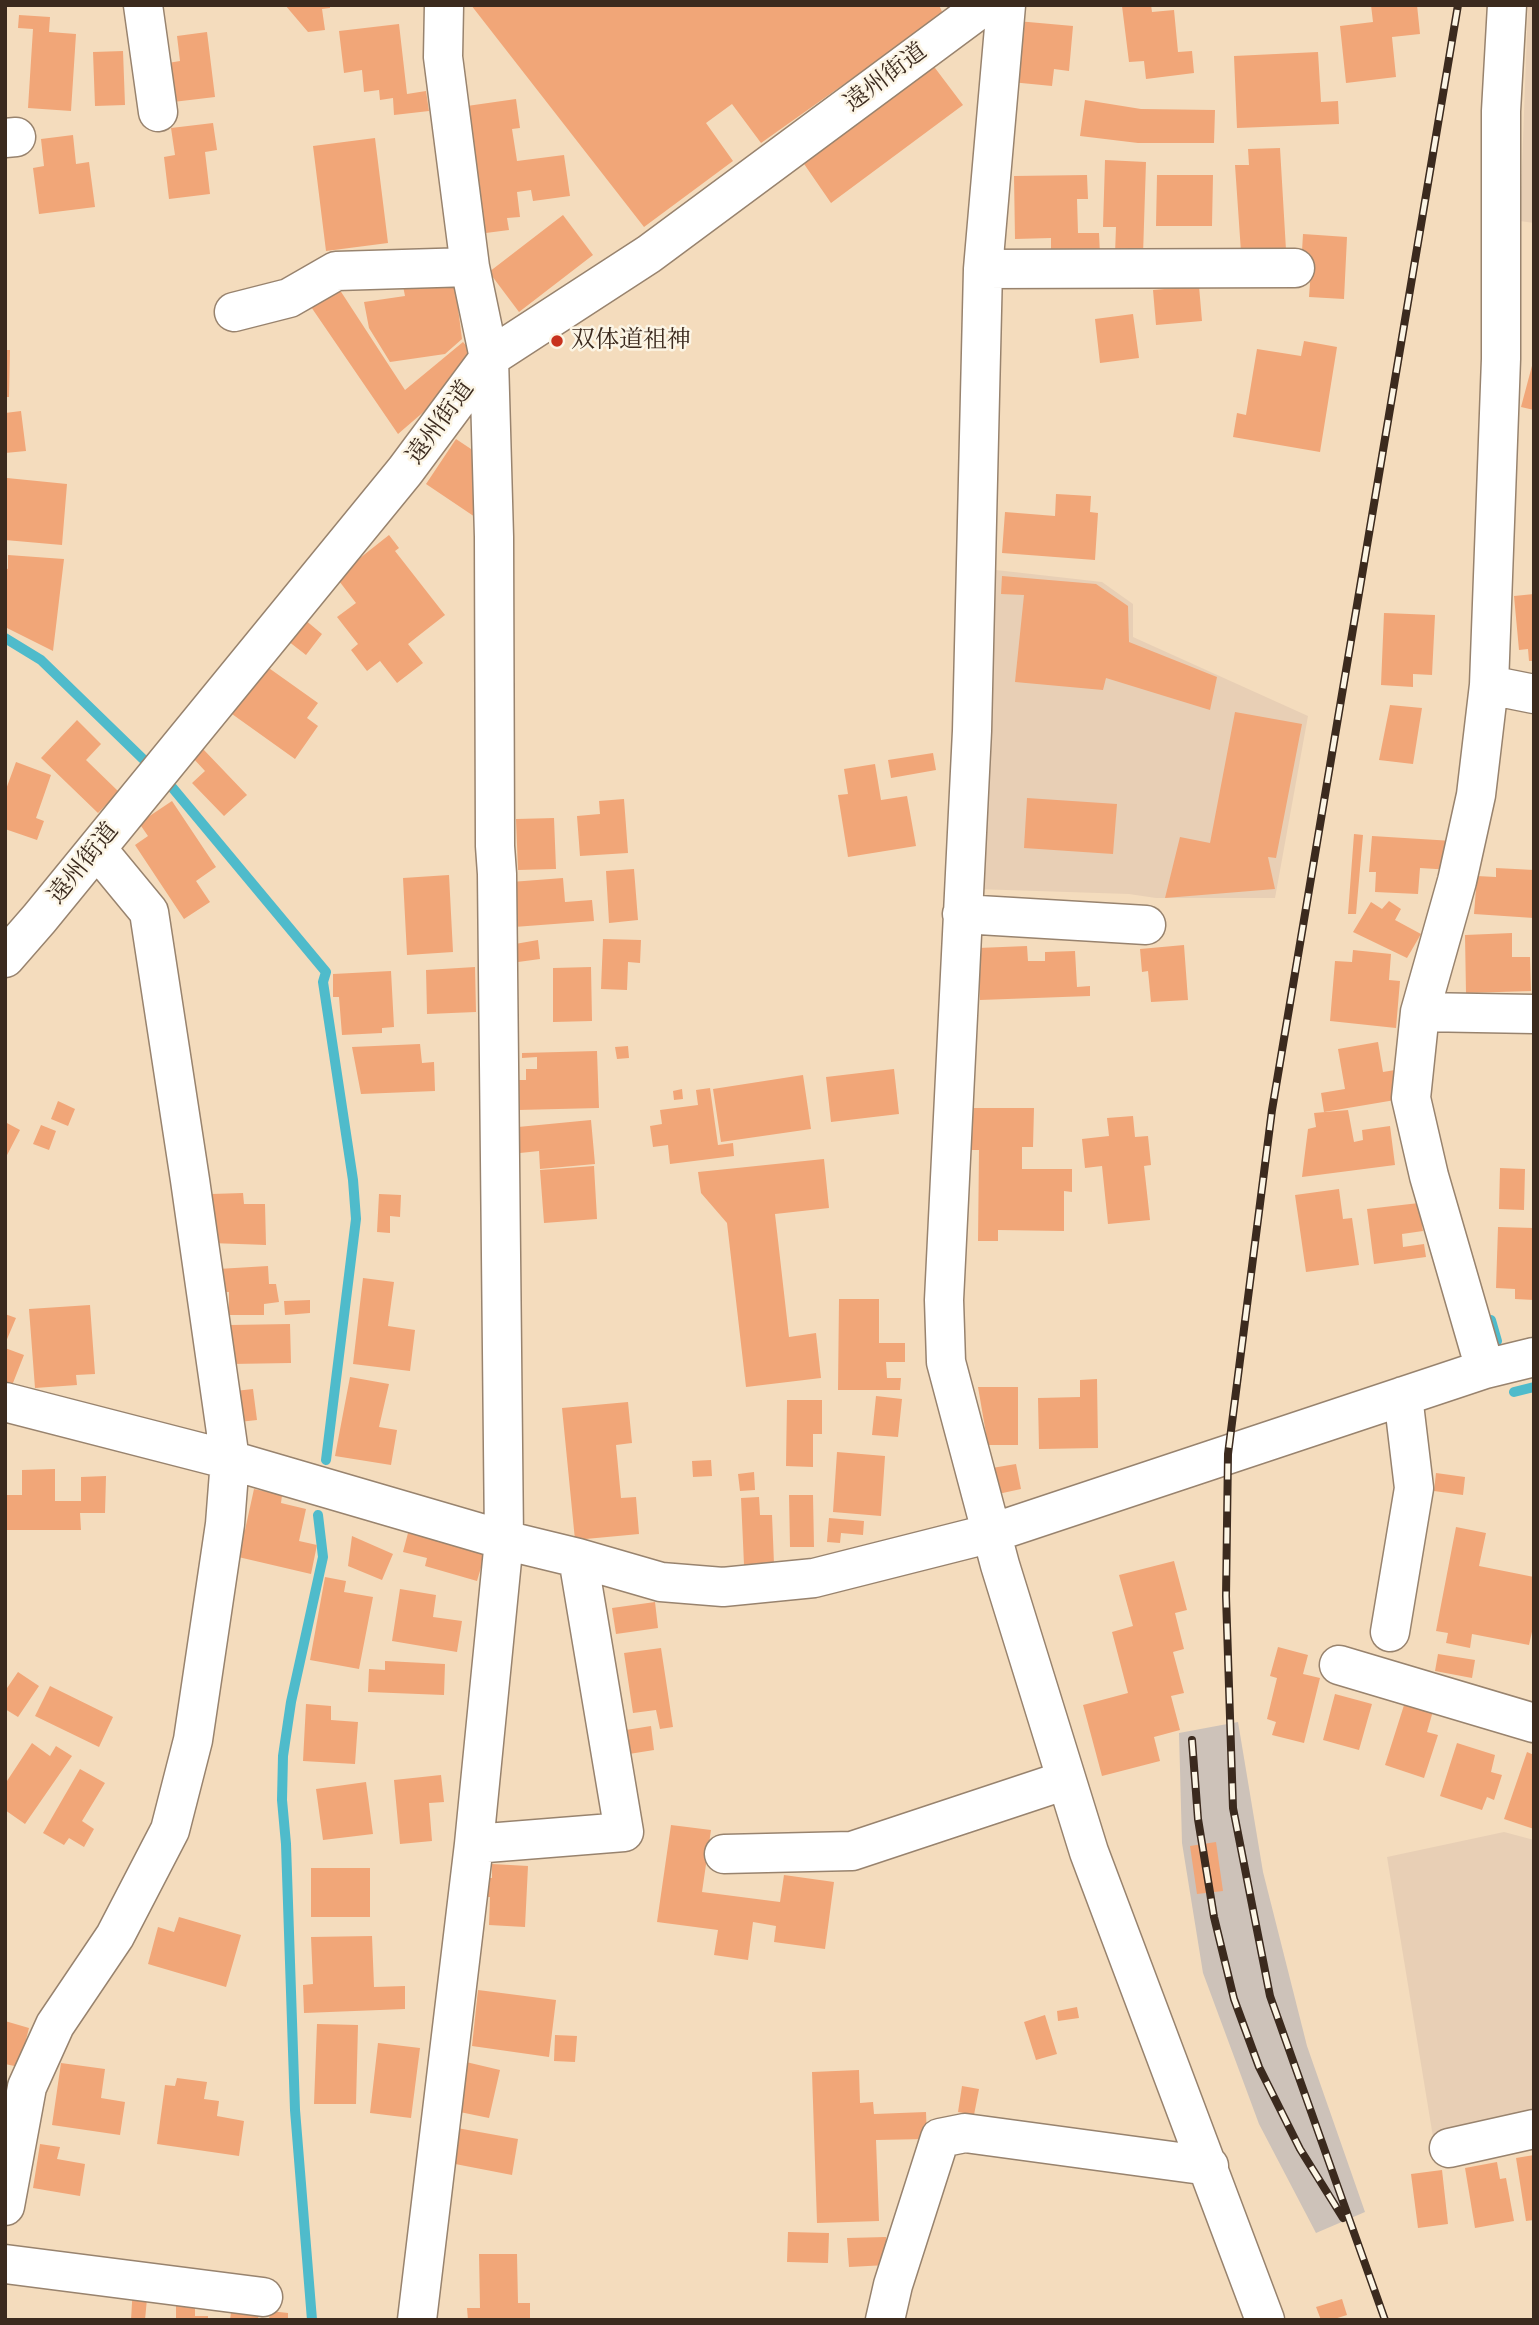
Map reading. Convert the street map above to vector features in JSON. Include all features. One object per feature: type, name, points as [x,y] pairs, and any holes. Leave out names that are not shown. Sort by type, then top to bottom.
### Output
[{"type":"street","points":[[142,5],[158,112]]},
{"type":"street","points":[[417,2320],[474,1844],[504,1540],[494,537],[489,358],[470,267],[443,57],[444,5]]},
{"type":"street","name":"遠州街道","points":[[5,958],[22,918],[97,849],[405,471],[489,358],[649,254],[985,5]]},
{"type":"street","points":[[1006,5],[983,269],[972,731],[944,1300],[946,1362],[992,1533],[1089,1852],[1265,2320]]},
{"type":"street","points":[[1485,1369],[1429,1175],[1411,1098],[1420,1012],[1457,881],[1474,807],[1489,685],[1501,359],[1501,111],[1507,5]]},
{"type":"street","points":[[234,312],[289,298],[336,271],[470,267]]},
{"type":"street","points":[[983,269],[1295,268]]},
{"type":"street","points":[[1489,685],[1534,694]]},
{"type":"street","points":[[5,2206],[10,2148],[27,2087],[55,2025],[115,1936],[170,1830],[193,1740],[225,1524],[230,1460],[149,912],[97,849]]},
{"type":"street","points":[[962,914],[1146,925]]},
{"type":"street","points":[[1420,1012],[1534,1014]]},
{"type":"street","points":[[5,1402],[230,1460],[504,1540],[661,1582],[723,1587],[814,1578],[992,1533],[1485,1369],[1534,1357]]},
{"type":"street","points":[[1390,1632],[1414,1488],[1403,1396]]},
{"type":"street","points":[[474,1844],[624,1832],[578,1558]]},
{"type":"street","points":[[1339,1665],[1534,1723]]},
{"type":"street","points":[[724,1854],[852,1852],[1066,1780]]},
{"type":"street","points":[[1449,2148],[1534,2129]]},
{"type":"street","points":[[885,2320],[892,2286],[940,2138],[965,2133],[1209,2166]]},
{"type":"street","points":[[5,2264],[263,2297]]},
{"type":"shaded area","points":[[1528,5],[1534,5],[1534,223],[1520,221]]},
{"type":"shaded area","points":[[987,569],[1102,582],[1133,604],[1133,637],[1308,716],[1275,898],[1156,898],[1129,894],[976,889]]},
{"type":"shaded area","points":[[1238,1722],[1263,1872],[1307,2046],[1365,2212],[1316,2233],[1259,2124],[1203,1973],[1182,1843],[1179,1733]]},
{"type":"shaded area","points":[[1504,1832],[1534,1840],[1534,2113],[1433,2137],[1387,1857]]},
{"type":"building","points":[[285,5],[330,5],[330,8],[322,9],[325,30],[308,32]]},
{"type":"building","points":[[471,5],[939,5],[943,14],[761,143],[732,104],[706,123],[733,161],[644,227]]},
{"type":"building","points":[[1151,5],[1152,12],[1174,10],[1178,52],[1192,51],[1194,73],[1146,79],[1144,61],[1129,62],[1122,6]]},
{"type":"building","points":[[1371,5],[1417,5],[1420,34],[1392,37],[1396,77],[1346,83],[1340,26],[1373,22]]},
{"type":"building","points":[[19,15],[50,17],[49,32],[76,34],[71,111],[28,108],[33,29],[18,28]]},
{"type":"building","points":[[1017,21],[1073,26],[1069,71],[1054,69],[1052,86],[1011,82]]},
{"type":"building","points":[[399,24],[407,94],[426,91],[429,111],[394,115],[393,98],[380,100],[379,90],[364,92],[362,70],[344,73],[339,31]]},
{"type":"building","points":[[207,32],[215,97],[173,102],[168,63],[180,61],[177,36]]},
{"type":"building","points":[[123,51],[125,105],[95,106],[93,52]]},
{"type":"building","points":[[1318,52],[1321,102],[1338,101],[1339,124],[1237,128],[1234,56]]},
{"type":"building","points":[[932,64],[963,105],[831,203],[802,161]]},
{"type":"building","points":[[516,99],[520,128],[512,129],[517,161],[564,155],[570,196],[533,201],[531,190],[517,192],[520,217],[507,218],[509,230],[478,234],[460,107]]},
{"type":"building","points":[[1085,100],[1141,109],[1215,110],[1214,143],[1138,143],[1080,136]]},
{"type":"building","points":[[213,123],[217,150],[205,152],[210,194],[169,199],[164,157],[175,155],[171,128]]},
{"type":"building","points":[[73,135],[76,164],[89,162],[95,207],[39,214],[33,168],[44,166],[41,139]]},
{"type":"building","points":[[375,138],[388,243],[326,251],[313,146]]},
{"type":"building","points":[[1280,148],[1286,250],[1241,252],[1235,165],[1249,165],[1248,149]]},
{"type":"building","points":[[1105,160],[1146,162],[1143,255],[1115,254],[1116,227],[1103,227]]},
{"type":"building","points":[[1087,175],[1088,199],[1077,199],[1078,233],[1099,233],[1100,255],[1051,256],[1051,238],[1015,239],[1014,176]]},
{"type":"building","points":[[1157,175],[1213,175],[1212,226],[1156,226]]},
{"type":"building","points":[[563,215],[593,255],[519,312],[489,272]]},
{"type":"building","points":[[1303,234],[1347,237],[1344,299],[1309,297],[1311,269],[1301,268]]},
{"type":"building","points":[[334,281],[405,390],[463,342],[475,355],[427,409],[398,434],[307,301]]},
{"type":"building","points":[[455,285],[462,339],[445,354],[390,362],[369,328],[364,302],[405,296],[403,286]]},
{"type":"building","points":[[1199,286],[1202,321],[1156,325],[1153,290]]},
{"type":"building","points":[[1133,314],[1139,358],[1100,363],[1095,319]]},
{"type":"building","points":[[1304,341],[1337,347],[1320,452],[1233,437],[1237,413],[1246,415],[1257,349],[1301,356]]},
{"type":"building","points":[[5,350],[10,350],[9,397],[5,397]]},
{"type":"building","points":[[1534,362],[1534,410],[1521,407]]},
{"type":"building","points":[[21,411],[26,451],[5,453],[5,413]]},
{"type":"building","points":[[456,439],[477,453],[478,519],[426,484]]},
{"type":"building","points":[[7,478],[67,484],[62,545],[5,540]]},
{"type":"building","points":[[1056,494],[1091,496],[1090,512],[1098,513],[1095,560],[1002,553],[1005,512],[1055,516]]},
{"type":"building","points":[[389,535],[399,548],[395,551],[445,615],[408,644],[423,663],[397,683],[380,661],[367,671],[351,650],[358,644],[337,617],[356,603],[336,577]]},
{"type":"building","points":[[8,555],[64,559],[53,651],[5,627],[5,568],[8,569]]},
{"type":"building","points":[[1002,576],[1096,584],[1128,606],[1129,642],[1217,677],[1210,710],[1106,678],[1103,690],[1015,682],[1024,595],[1001,594]]},
{"type":"building","points":[[1534,594],[1534,661],[1529,661],[1528,649],[1519,650],[1514,596]]},
{"type":"building","points":[[1384,613],[1435,615],[1432,675],[1413,674],[1413,687],[1381,685]]},
{"type":"building","points":[[304,619],[322,634],[306,655],[288,641]]},
{"type":"building","points":[[266,666],[318,703],[307,718],[318,726],[295,759],[232,714]]},
{"type":"building","points":[[1390,705],[1422,708],[1413,764],[1379,760]]},
{"type":"building","points":[[1235,712],[1302,724],[1276,858],[1268,857],[1275,889],[1165,898],[1180,837],[1210,843]]},
{"type":"building","points":[[77,720],[101,744],[86,760],[119,792],[98,813],[41,758]]},
{"type":"building","points":[[203,749],[247,795],[224,816],[192,783],[205,771],[193,758]]},
{"type":"building","points":[[933,753],[936,770],[891,778],[888,760]]},
{"type":"building","points":[[16,762],[51,775],[36,818],[44,821],[37,840],[5,829],[5,792]]},
{"type":"building","points":[[875,764],[881,800],[907,796],[916,846],[848,857],[838,795],[848,794],[844,769]]},
{"type":"building","points":[[1027,798],[1117,804],[1113,854],[1024,848]]},
{"type":"building","points":[[624,799],[628,853],[580,856],[577,816],[600,814],[599,801]]},
{"type":"building","points":[[172,801],[216,867],[196,881],[210,902],[184,919],[135,845],[148,836],[139,823]]},
{"type":"building","points":[[554,818],[556,869],[518,870],[516,819]]},
{"type":"building","points":[[1354,834],[1363,835],[1356,914],[1348,914]]},
{"type":"building","points":[[1372,836],[1453,841],[1452,870],[1420,868],[1418,894],[1375,892],[1376,872],[1369,872]]},
{"type":"building","points":[[1496,868],[1534,870],[1534,918],[1474,914],[1477,876],[1496,877]]},
{"type":"building","points":[[634,869],[638,920],[609,923],[606,871]]},
{"type":"building","points":[[449,875],[453,952],[407,955],[403,878]]},
{"type":"building","points":[[563,878],[565,902],[592,900],[594,921],[514,927],[511,882]]},
{"type":"building","points":[[1389,901],[1401,909],[1395,920],[1421,934],[1407,958],[1353,932],[1371,902],[1382,909]]},
{"type":"building","points":[[1512,933],[1512,957],[1530,957],[1531,991],[1466,993],[1465,935]]},
{"type":"building","points":[[603,939],[641,940],[640,963],[628,962],[627,990],[601,989]]},
{"type":"building","points":[[538,940],[540,959],[518,962],[515,944]]},
{"type":"building","points":[[1184,945],[1188,1000],[1151,1002],[1148,971],[1142,972],[1140,949]]},
{"type":"building","points":[[1027,946],[1028,961],[1045,961],[1045,952],[1075,951],[1077,987],[1090,986],[1090,996],[980,1000],[978,948]]},
{"type":"building","points":[[1353,950],[1391,954],[1389,980],[1400,981],[1396,1028],[1330,1021],[1335,961],[1352,962]]},
{"type":"building","points":[[475,967],[476,1012],[427,1014],[426,970]]},
{"type":"building","points":[[591,967],[592,1021],[553,1022],[553,968]]},
{"type":"building","points":[[391,971],[394,1027],[382,1028],[382,1033],[342,1035],[339,997],[333,997],[333,974]]},
{"type":"building","points":[[1378,1042],[1383,1072],[1395,1070],[1401,1099],[1324,1112],[1321,1093],[1345,1089],[1338,1049]]},
{"type":"building","points":[[420,1044],[422,1063],[434,1062],[435,1091],[361,1094],[352,1047]]},
{"type":"building","points":[[628,1046],[629,1058],[617,1059],[615,1047]]},
{"type":"building","points":[[597,1051],[599,1108],[518,1110],[518,1080],[526,1080],[526,1069],[537,1069],[537,1057],[522,1058],[522,1053]]},
{"type":"building","points":[[894,1069],[899,1114],[831,1122],[826,1077]]},
{"type":"building","points":[[803,1075],[811,1129],[721,1142],[713,1089]]},
{"type":"building","points":[[710,1088],[718,1145],[733,1143],[734,1156],[670,1164],[668,1145],[653,1147],[650,1126],[662,1124],[660,1110],[698,1105],[696,1090]]},
{"type":"building","points":[[682,1089],[683,1099],[674,1100],[673,1091]]},
{"type":"building","points":[[58,1101],[75,1109],[68,1126],[51,1119]]},
{"type":"building","points":[[970,1108],[1034,1108],[1033,1147],[1022,1147],[1022,1169],[1072,1169],[1072,1192],[1064,1191],[1064,1231],[998,1230],[998,1241],[978,1241],[979,1150],[970,1150]]},
{"type":"building","points":[[1348,1110],[1354,1142],[1363,1140],[1362,1130],[1390,1126],[1395,1165],[1302,1177],[1308,1129],[1316,1127],[1314,1113]]},
{"type":"building","points":[[1133,1116],[1135,1137],[1148,1136],[1151,1165],[1144,1166],[1150,1220],[1108,1224],[1102,1166],[1085,1168],[1082,1139],[1109,1136],[1107,1118]]},
{"type":"building","points":[[591,1120],[595,1164],[540,1169],[539,1151],[520,1153],[518,1127]]},
{"type":"building","points":[[5,1122],[20,1130],[5,1159]]},
{"type":"building","points":[[41,1125],[56,1131],[49,1150],[33,1144]]},
{"type":"building","points":[[824,1159],[829,1208],[775,1214],[789,1337],[816,1333],[821,1378],[746,1387],[727,1223],[701,1193],[698,1172]]},
{"type":"building","points":[[594,1166],[597,1219],[544,1223],[540,1170]]},
{"type":"building","points":[[1500,1168],[1525,1169],[1524,1210],[1499,1209]]},
{"type":"building","points":[[1339,1189],[1343,1219],[1352,1218],[1359,1265],[1306,1272],[1295,1195]]},
{"type":"building","points":[[243,1193],[244,1204],[265,1204],[266,1245],[211,1243],[211,1194]]},
{"type":"building","points":[[379,1194],[401,1195],[400,1217],[390,1216],[390,1233],[377,1232]]},
{"type":"building","points":[[1419,1203],[1423,1231],[1402,1234],[1403,1247],[1424,1244],[1426,1257],[1374,1264],[1367,1209]]},
{"type":"building","points":[[1498,1227],[1534,1228],[1534,1300],[1515,1299],[1515,1289],[1496,1288]]},
{"type":"building","points":[[268,1266],[269,1284],[276,1284],[279,1302],[264,1304],[264,1315],[229,1315],[229,1292],[220,1292],[218,1269]]},
{"type":"building","points":[[363,1278],[394,1282],[388,1326],[415,1330],[410,1371],[353,1364]]},
{"type":"building","points":[[839,1299],[879,1299],[879,1343],[905,1343],[905,1362],[886,1362],[887,1378],[901,1378],[900,1390],[838,1390]]},
{"type":"building","points":[[310,1300],[310,1313],[285,1315],[284,1301]]},
{"type":"building","points":[[90,1305],[95,1374],[76,1375],[77,1385],[35,1388],[29,1309]]},
{"type":"building","points":[[5,1314],[16,1318],[5,1344]]},
{"type":"building","points":[[290,1324],[291,1363],[231,1364],[230,1325]]},
{"type":"building","points":[[5,1348],[24,1355],[11,1388],[5,1386]]},
{"type":"building","points":[[350,1377],[389,1384],[379,1427],[397,1430],[391,1465],[335,1456]]},
{"type":"building","points":[[1097,1379],[1098,1448],[1039,1449],[1038,1398],[1080,1397],[1080,1380]]},
{"type":"building","points":[[978,1387],[1018,1387],[1018,1445],[988,1445]]},
{"type":"building","points":[[253,1389],[257,1420],[239,1422],[235,1391]]},
{"type":"building","points":[[876,1396],[902,1399],[898,1437],[872,1435]]},
{"type":"building","points":[[787,1400],[822,1400],[822,1434],[813,1434],[813,1467],[786,1466]]},
{"type":"building","points":[[628,1402],[632,1443],[616,1445],[621,1498],[636,1497],[639,1534],[575,1540],[562,1408]]},
{"type":"building","points":[[837,1452],[885,1456],[881,1516],[833,1512]]},
{"type":"building","points":[[711,1460],[712,1476],[693,1477],[692,1461]]},
{"type":"building","points":[[1016,1464],[1021,1489],[998,1494],[992,1468]]},
{"type":"building","points":[[55,1469],[55,1501],[81,1501],[81,1477],[106,1476],[105,1513],[80,1513],[81,1530],[5,1530],[5,1495],[22,1495],[22,1470]]},
{"type":"building","points":[[754,1472],[755,1490],[740,1491],[738,1474]]},
{"type":"building","points":[[1436,1473],[1465,1477],[1463,1495],[1434,1491]]},
{"type":"building","points":[[254,1489],[282,1495],[281,1503],[306,1509],[299,1541],[317,1545],[311,1574],[234,1556],[240,1528],[245,1530]]},
{"type":"building","points":[[789,1495],[813,1495],[814,1547],[790,1547]]},
{"type":"building","points":[[759,1497],[760,1515],[772,1515],[774,1564],[744,1565],[741,1498]]},
{"type":"building","points":[[829,1518],[864,1521],[863,1535],[841,1533],[840,1543],[827,1542]]},
{"type":"building","points":[[1456,1527],[1486,1533],[1479,1566],[1534,1577],[1534,1623],[1529,1645],[1472,1634],[1470,1648],[1446,1643],[1448,1633],[1436,1631]]},
{"type":"building","points":[[408,1533],[485,1554],[477,1581],[425,1566],[427,1558],[403,1552]]},
{"type":"building","points":[[352,1536],[393,1554],[382,1580],[348,1566]]},
{"type":"building","points":[[1174,1561],[1187,1610],[1175,1613],[1184,1649],[1173,1652],[1184,1693],[1171,1696],[1180,1730],[1154,1737],[1160,1761],[1102,1776],[1083,1705],[1128,1693],[1112,1632],[1133,1626],[1119,1575]]},
{"type":"building","points":[[325,1577],[346,1581],[344,1592],[373,1597],[359,1669],[310,1660]]},
{"type":"building","points":[[400,1589],[436,1595],[433,1617],[462,1621],[457,1652],[392,1641]]},
{"type":"building","points":[[655,1602],[658,1628],[616,1634],[612,1608]]},
{"type":"building","points":[[1278,1647],[1308,1655],[1303,1674],[1320,1678],[1304,1743],[1272,1735],[1276,1722],[1267,1719],[1277,1678],[1270,1676]]},
{"type":"building","points":[[661,1648],[673,1727],[660,1729],[656,1710],[633,1713],[624,1653]]},
{"type":"building","points":[[1438,1654],[1475,1660],[1472,1678],[1435,1671]]},
{"type":"building","points":[[385,1661],[445,1664],[444,1695],[368,1692],[369,1669],[385,1670]]},
{"type":"building","points":[[18,1672],[39,1686],[18,1717],[5,1709],[5,1691]]},
{"type":"building","points":[[50,1686],[113,1717],[99,1747],[35,1716]]},
{"type":"building","points":[[1335,1694],[1372,1704],[1359,1750],[1323,1740]]},
{"type":"building","points":[[1405,1702],[1433,1711],[1427,1732],[1438,1735],[1424,1778],[1385,1765]]},
{"type":"building","points":[[306,1704],[331,1706],[331,1720],[358,1722],[355,1764],[303,1761]]},
{"type":"building","points":[[651,1726],[654,1750],[629,1754],[626,1730]]},
{"type":"building","points":[[32,1743],[50,1756],[56,1746],[72,1756],[25,1824],[5,1810],[5,1784]]},
{"type":"building","points":[[1457,1743],[1495,1755],[1491,1772],[1502,1775],[1494,1800],[1487,1797],[1482,1810],[1440,1796]]},
{"type":"building","points":[[1527,1752],[1534,1755],[1534,1829],[1504,1819]]},
{"type":"building","points":[[80,1769],[105,1783],[82,1821],[94,1829],[84,1847],[69,1838],[64,1845],[43,1833]]},
{"type":"building","points":[[441,1775],[444,1802],[429,1803],[432,1841],[400,1844],[394,1780]]},
{"type":"building","points":[[366,1782],[373,1834],[323,1840],[316,1789]]},
{"type":"building","points":[[671,1825],[711,1830],[702,1892],[780,1902],[784,1875],[834,1882],[825,1949],[774,1942],[776,1926],[753,1922],[748,1960],[714,1955],[718,1930],[657,1922]]},
{"type":"building","points":[[1216,1842],[1223,1891],[1197,1894],[1190,1846]]},
{"type":"building","points":[[492,1864],[528,1866],[525,1927],[489,1925],[490,1897],[478,1897],[479,1878],[492,1878]]},
{"type":"building","points":[[311,1868],[370,1868],[370,1917],[311,1917]]},
{"type":"building","points":[[179,1917],[241,1935],[226,1987],[148,1964],[158,1927],[174,1932]]},
{"type":"building","points":[[372,1936],[374,1987],[405,1986],[405,2009],[304,2013],[303,1985],[313,1984],[311,1937]]},
{"type":"building","points":[[478,1990],[556,2000],[549,2057],[472,2046]]},
{"type":"building","points":[[1077,2007],[1079,2018],[1058,2021],[1057,2011]]},
{"type":"building","points":[[1045,2015],[1057,2054],[1036,2060],[1024,2022]]},
{"type":"building","points":[[5,2021],[29,2028],[19,2067],[5,2064]]},
{"type":"building","points":[[317,2024],[358,2025],[356,2104],[314,2104]]},
{"type":"building","points":[[555,2035],[577,2036],[575,2062],[554,2061]]},
{"type":"building","points":[[378,2043],[420,2048],[411,2118],[370,2113]]},
{"type":"building","points":[[466,2062],[500,2070],[489,2118],[455,2111]]},
{"type":"building","points":[[61,2063],[105,2069],[101,2098],[125,2102],[120,2135],[52,2125]]},
{"type":"building","points":[[859,2070],[860,2103],[873,2102],[874,2114],[926,2112],[927,2139],[876,2140],[879,2221],[817,2223],[812,2072]]},
{"type":"building","points":[[177,2078],[207,2082],[204,2099],[219,2101],[217,2116],[244,2121],[239,2156],[157,2144],[165,2085],[175,2086]]},
{"type":"building","points":[[962,2086],[979,2089],[974,2115],[958,2112]]},
{"type":"building","points":[[457,2128],[518,2139],[512,2175],[450,2163]]},
{"type":"building","points":[[40,2144],[60,2147],[57,2159],[85,2164],[80,2196],[33,2188]]},
{"type":"building","points":[[1534,2155],[1534,2220],[1526,2221],[1516,2158]]},
{"type":"building","points":[[1497,2162],[1500,2179],[1506,2178],[1514,2221],[1475,2228],[1465,2168]]},
{"type":"building","points":[[1442,2170],[1448,2224],[1418,2228],[1411,2174]]},
{"type":"building","points":[[788,2232],[829,2233],[828,2263],[787,2262]]},
{"type":"building","points":[[886,2237],[887,2265],[849,2267],[847,2238]]},
{"type":"building","points":[[479,2254],[517,2254],[518,2303],[530,2303],[530,2320],[468,2320],[467,2308],[480,2308]]},
{"type":"building","points":[[133,2286],[148,2288],[145,2320],[131,2320]]},
{"type":"building","points":[[176,2292],[195,2293],[195,2316],[208,2316],[208,2320],[176,2320]]},
{"type":"building","points":[[233,2298],[259,2312],[258,2320],[230,2320]]},
{"type":"building","points":[[1342,2299],[1347,2315],[1321,2320],[1316,2307]]},
{"type":"building","points":[[270,2311],[288,2313],[288,2320],[269,2320]]},
{"type":"waterway","points":[[5,638],[41,660],[143,759]]},
{"type":"waterway","points":[[166,780],[326,972],[323,982],[353,1180],[356,1219],[326,1460]]},
{"type":"waterway","points":[[1491,1320],[1497,1341]]},
{"type":"waterway","points":[[1514,1392],[1534,1387]]},
{"type":"waterway","points":[[312,2320],[295,2110],[286,1844],[282,1800],[283,1756],[291,1702],[323,1557],[318,1515]]},
{"type":"railway","points":[[1385,2320],[1270,1996],[1233,1808],[1226,1596],[1228,1454],[1272,1110],[1458,5]]},
{"type":"railway","points":[[1192,1740],[1198,1819],[1214,1917],[1234,1999],[1259,2067],[1300,2149],[1343,2218]]},
{"type":"place","name":"双体道祖神","points":[[557,341]]}]
